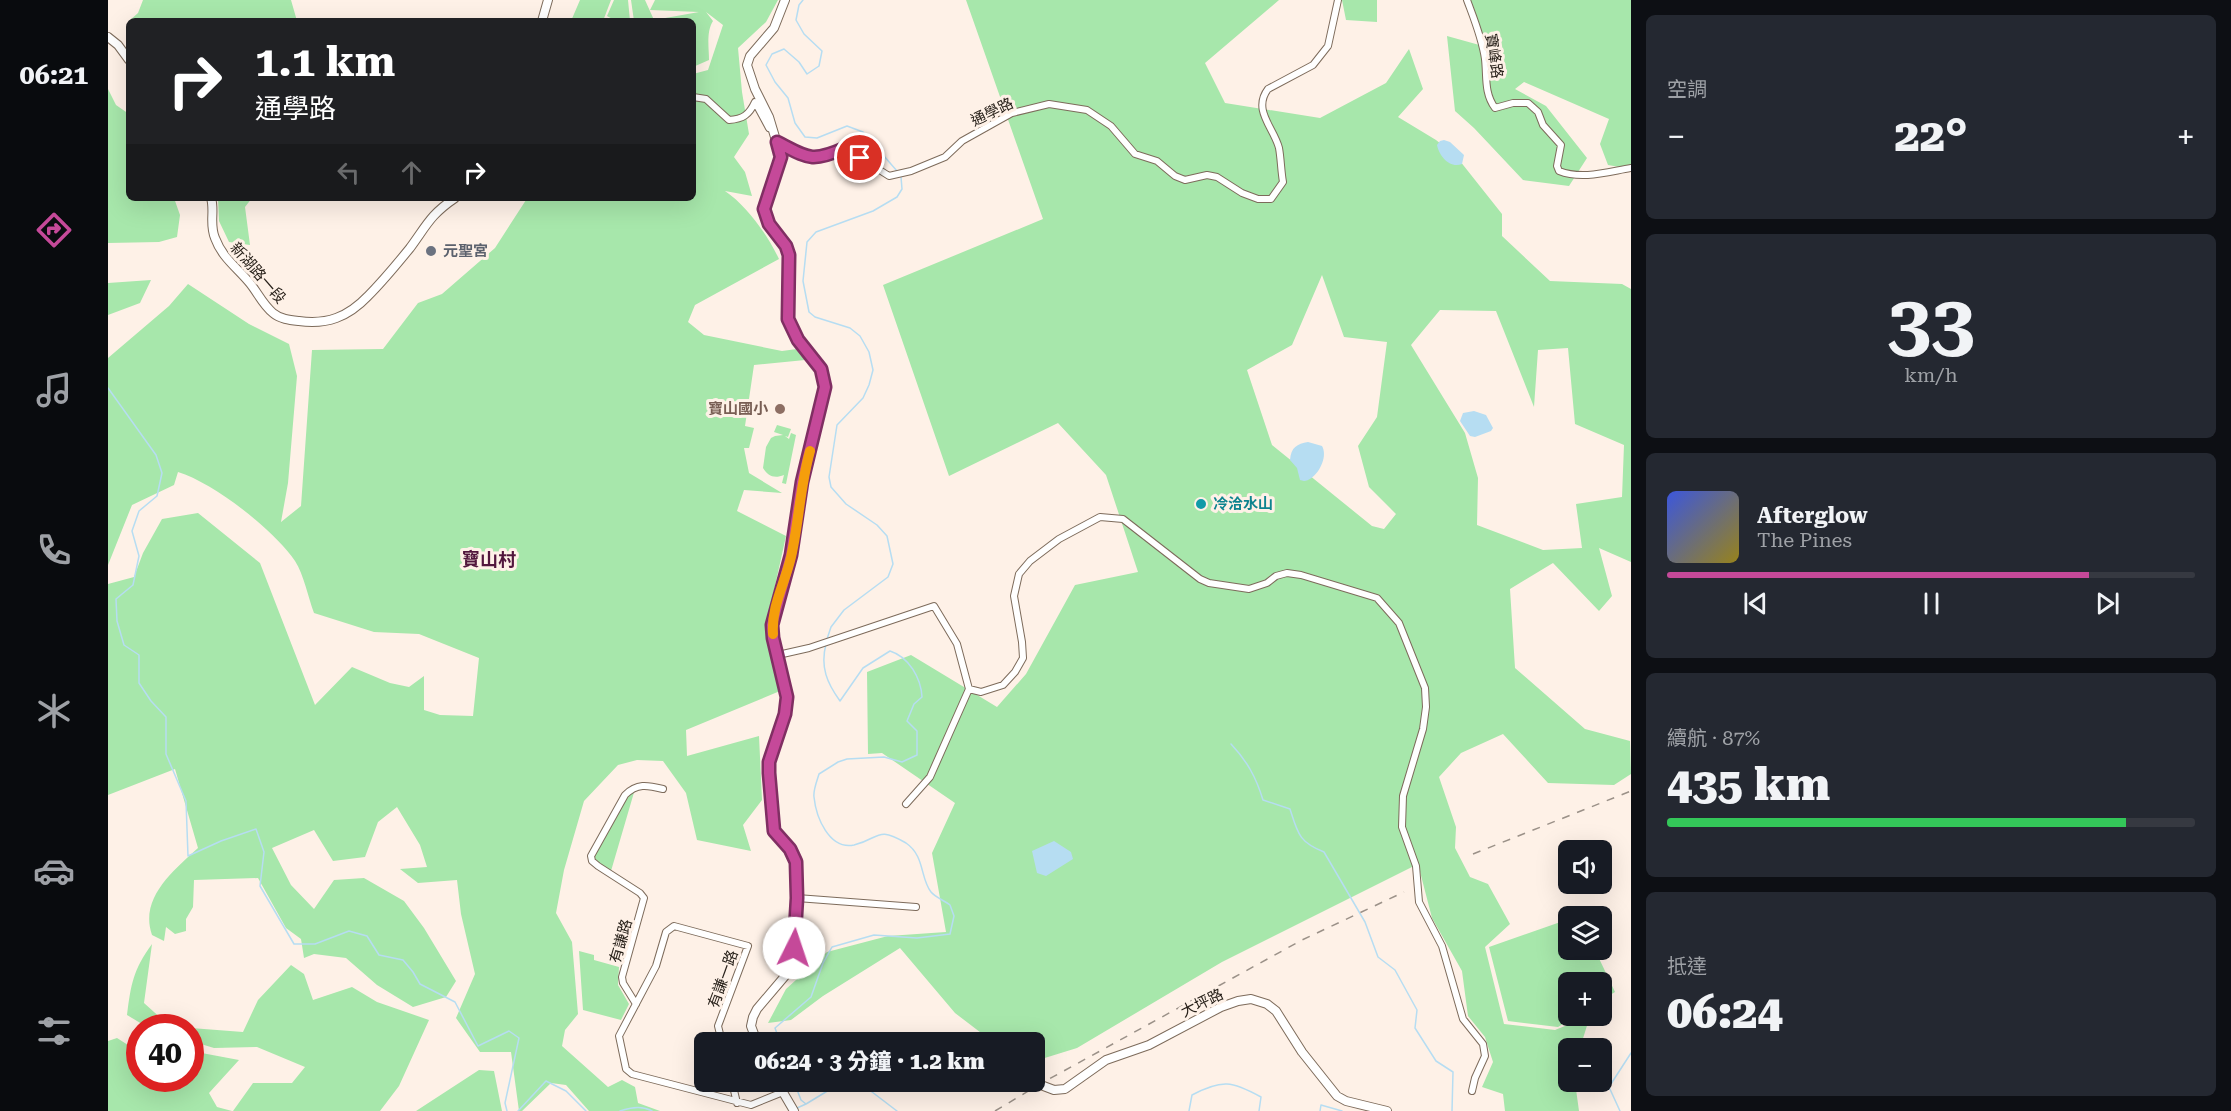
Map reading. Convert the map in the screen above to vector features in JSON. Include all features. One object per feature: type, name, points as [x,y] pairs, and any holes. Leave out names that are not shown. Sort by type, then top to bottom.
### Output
[{"type":"street","points":[[543,18],[548,0]]},
{"type":"street","points":[[753,1032],[751,1026],[757,1009],[785,976],[790,966],[795,936],[796,862],[790,849],[774,831],[769,773],[771,754],[787,708],[786,688],[773,638],[773,616],[791,555],[802,482],[825,387],[821,369],[798,340],[788,319],[789,255],[786,246],[765,216],[764,209],[781,157],[769,117],[752,82],[747,65],[750,56],[774,28],[785,0]]},
{"type":"street","name":"通學路","points":[[777,142],[806,158],[829,155],[845,148],[889,176],[945,157],[962,141],[1012,113],[1049,104],[1087,110],[1111,126],[1135,154],[1157,161],[1175,176],[1185,180],[1207,175],[1217,177],[1242,193],[1258,199],[1271,199],[1283,182],[1278,146],[1265,121],[1263,95],[1268,89],[1313,65],[1328,45],[1338,0]]},
{"type":"street","name":"寶峰路","points":[[1467,0],[1485,58],[1487,94],[1495,108],[1513,103],[1528,103],[1538,112],[1544,125],[1561,145],[1557,165],[1559,171],[1569,175],[1590,175],[1631,168]]},
{"type":"street","points":[[108,37],[126,56]]},
{"type":"street","points":[[696,97],[706,99],[729,120],[740,119],[750,113],[755,102],[777,142]]},
{"type":"street","name":"新湖路一段","points":[[211,201],[211,225],[227,261],[249,281],[267,308],[276,315],[290,320],[314,323],[338,318],[368,297],[405,255],[430,217],[450,201]]},
{"type":"street","points":[[969,689],[981,692],[1003,685],[1015,672],[1023,658],[1014,596],[1019,574],[1030,561],[1059,539],[1100,517],[1123,519],[1200,579],[1209,582],[1249,589],[1287,573],[1301,575],[1377,598],[1399,623],[1425,688],[1426,707],[1423,729],[1403,796],[1402,827],[1416,866],[1419,902],[1442,946],[1463,1019],[1483,1044],[1485,1056],[1472,1091]]},
{"type":"street","points":[[778,655],[809,648],[934,606],[957,644],[969,689],[930,777],[906,804]]},
{"type":"street","name":"有謙路","points":[[636,1004],[622,978],[644,898],[640,893],[598,866],[592,861],[591,856],[625,795],[631,789],[645,785],[663,789]]},
{"type":"street","points":[[797,898],[916,907]]},
{"type":"street","name":"有謙一路","points":[[636,1004],[656,966],[669,927],[674,926],[748,946],[718,1026],[720,1032]]},
{"type":"street","name":"大坪路","points":[[1045,1087],[1054,1090],[1065,1089],[1106,1060],[1149,1045],[1221,1007],[1251,999],[1267,1004],[1276,1011],[1302,1052],[1337,1096],[1346,1101],[1387,1111]]},
{"type":"street","points":[[636,1004],[619,1036],[626,1069],[632,1074],[751,1106],[771,1092]]},
{"type":"street","points":[[734,1092],[737,1102]]},
{"type":"street","points":[[785,1092],[794,1111]]},
{"type":"green space","points":[[143,0],[291,0],[296,18],[132,18],[138,13]]},
{"type":"green space","points":[[580,0],[611,0],[604,18],[572,18]]},
{"type":"green space","points":[[614,0],[628,0],[630,18],[607,16]]},
{"type":"green space","points":[[631,0],[645,0],[653,18],[634,18]]},
{"type":"green space","points":[[655,0],[778,0],[766,22],[738,48],[749,134],[734,157],[745,172],[752,196],[725,191],[756,221],[779,259],[695,305],[688,322],[704,335],[782,351],[797,349],[805,360],[754,365],[745,426],[754,428],[749,448],[744,448],[749,473],[782,493],[744,490],[737,511],[786,536],[769,613],[780,691],[686,730],[687,756],[759,736],[762,800],[743,825],[751,851],[697,840],[686,793],[663,761],[637,760],[618,765],[584,801],[564,870],[556,913],[572,942],[578,1014],[565,1030],[562,1046],[608,1087],[622,1080],[635,1087],[638,1103],[660,1111],[589,1111],[566,1085],[551,1083],[522,1111],[519,1111],[511,1052],[480,1052],[456,1018],[475,974],[461,914],[457,880],[418,883],[400,869],[427,867],[420,845],[397,807],[378,822],[365,857],[333,861],[314,830],[272,848],[291,885],[314,909],[334,880],[364,878],[404,901],[424,928],[456,981],[446,997],[413,1007],[377,985],[346,958],[314,954],[304,958],[301,939],[286,928],[258,878],[194,880],[193,907],[186,919],[186,931],[175,934],[166,927],[164,941],[152,935],[149,922],[150,909],[155,897],[169,875],[198,848],[175,769],[108,795],[108,584],[134,577],[143,553],[162,519],[198,513],[260,563],[315,705],[352,667],[390,683],[409,687],[424,676],[424,710],[440,715],[473,716],[479,658],[419,634],[374,632],[314,613],[295,561],[273,536],[242,509],[209,486],[178,472],[174,485],[132,505],[108,565],[108,358],[169,306],[188,284],[249,324],[289,344],[297,376],[288,483],[281,522],[301,506],[312,350],[383,349],[418,303],[442,294],[495,248],[525,201],[696,201],[696,73],[708,70],[723,25],[706,12],[713,21],[709,35],[709,60],[696,66],[696,18],[665,18],[699,12],[650,10]]},
{"type":"green space","points":[[966,0],[1279,0],[1205,63],[1225,103],[1320,118],[1386,83],[1409,49],[1423,89],[1398,117],[1436,140],[1456,156],[1502,214],[1502,236],[1550,281],[1622,284],[1631,289],[1631,562],[1599,548],[1612,596],[1599,611],[1553,563],[1510,589],[1515,668],[1585,729],[1630,741],[1631,774],[1614,785],[1548,783],[1503,734],[1461,753],[1439,777],[1456,827],[1455,848],[1470,877],[1488,884],[1510,924],[1485,947],[1504,1024],[1555,1030],[1565,1026],[1587,1026],[1583,1038],[1558,1038],[1558,1092],[1576,1092],[1579,1111],[1505,1111],[1503,1094],[1482,1087],[1493,1062],[1485,1037],[1468,1016],[1462,971],[1432,918],[1418,864],[1222,962],[1077,1048],[1045,1058],[1045,1032],[980,1032],[955,1013],[900,948],[823,996],[791,1020],[768,1023],[786,989],[827,952],[888,936],[946,932],[932,853],[955,803],[882,753],[868,754],[867,672],[911,655],[997,707],[1026,674],[1075,585],[1138,572],[1106,475],[1058,423],[949,476],[883,285],[1043,219]],"holes":[[[1322,275],[1344,337],[1387,342],[1377,417],[1358,446],[1369,487],[1396,514],[1384,529],[1372,526],[1272,445],[1247,370],[1292,345]],[[1440,310],[1496,311],[1534,407],[1538,350],[1568,348],[1575,424],[1624,445],[1622,497],[1576,504],[1582,548],[1543,550],[1477,525],[1478,478],[1465,433],[1411,345]]]},
{"type":"green space","points":[[1342,0],[1377,0],[1377,22],[1346,20]]},
{"type":"green space","points":[[1468,0],[1631,0],[1631,169],[1608,165],[1600,144],[1609,119],[1524,82],[1515,89],[1546,106],[1587,158],[1569,186],[1523,180],[1455,111],[1447,36],[1483,46]]},
{"type":"green space","points":[[108,89],[116,105],[126,112],[126,201],[175,201],[180,215],[177,237],[159,242],[108,243]]},
{"type":"green space","points":[[218,201],[250,201],[245,207],[250,245],[229,242],[219,221]]},
{"type":"green space","points":[[151,280],[140,303],[108,315],[108,283]]},
{"type":"green space","points":[[777,425],[791,429],[788,437],[785,436],[789,439],[791,433],[796,435],[786,484],[782,483],[784,475],[772,476],[763,468],[766,447],[771,438],[783,435],[774,432]]},
{"type":"green space","points":[[635,789],[611,871],[595,860],[594,856],[627,798]]},
{"type":"green space","points":[[1558,923],[1558,960],[1600,960],[1605,972],[1558,972],[1558,1027],[1508,1021],[1489,947]]},
{"type":"green space","points":[[152,944],[144,1003],[156,1014],[127,1014],[134,978]]},
{"type":"green space","points":[[579,951],[594,955],[594,960],[619,967],[618,985],[629,1004],[621,1020],[583,1010]]},
{"type":"green space","points":[[291,965],[304,974],[313,1000],[352,987],[377,1002],[429,1020],[399,1086],[380,1111],[233,1111],[253,1083],[292,1083],[305,1067],[257,1047],[214,1048],[204,1045],[204,1029],[243,1032],[258,1000]]},
{"type":"green space","points":[[117,1038],[126,1044],[126,1092],[204,1092],[204,1053],[239,1060],[209,1093],[217,1107],[232,1111],[108,1111],[108,1041]]},
{"type":"green space","points":[[479,1070],[494,1071],[502,1111],[416,1111]]},
{"type":"water","points":[[1444,140],[1450,142],[1464,155],[1462,164],[1449,163],[1440,153],[1437,145]]},
{"type":"water","points":[[1474,411],[1486,415],[1493,428],[1491,431],[1475,437],[1470,436],[1460,421],[1463,413]]},
{"type":"water","points":[[1308,442],[1322,446],[1324,456],[1317,473],[1304,481],[1300,480],[1297,468],[1290,460],[1295,447]]},
{"type":"water","points":[[1054,841],[1071,852],[1073,859],[1046,876],[1037,873],[1032,851]]},
{"type":"waterway","points":[[803,0],[799,5],[796,20],[804,34],[822,51],[819,66],[807,74],[799,62],[784,49],[772,54],[766,65],[775,82],[788,98],[795,123],[805,137],[817,138],[847,126],[863,132],[897,171]]},
{"type":"waterway","points":[[827,639],[831,627],[844,610],[888,577],[893,564],[887,536],[877,525],[846,504],[831,487],[829,477],[837,425],[863,398],[873,370],[869,352],[860,336],[850,328],[815,317],[809,312],[803,281],[807,242],[816,232],[873,211],[897,197],[902,189],[901,177]]},
{"type":"waterway","points":[[108,388],[156,455],[162,473],[157,496],[139,511],[132,531],[139,556],[133,585],[116,599],[117,621],[124,645],[139,655],[139,683],[166,717],[166,754],[186,801],[188,856],[256,829],[264,852],[260,886],[294,944],[315,944],[349,931],[367,936],[379,955],[403,960],[420,984],[455,1002],[478,1046],[509,1031],[519,1038],[505,1103],[507,1111]]},
{"type":"waterway","points":[[776,1032],[775,1028],[811,997],[823,963],[832,947],[874,935],[917,938],[950,934],[954,916],[950,905],[931,892],[916,854],[906,843],[883,834],[854,845],[845,845],[831,837],[821,822],[814,794],[819,774],[847,759],[884,757],[902,762],[917,755],[917,731],[907,721],[914,704],[922,697],[913,669],[903,658],[890,651],[863,668],[840,701],[831,688],[824,667],[826,644]]},
{"type":"waterway","points":[[1231,744],[1250,770],[1263,800],[1290,809],[1295,825],[1304,841],[1324,852],[1365,922],[1378,957],[1395,970],[1417,1010],[1415,1028],[1436,1061],[1453,1072],[1452,1111]]},
{"type":"waterway","points":[[1620,1111],[1609,1087],[1631,1053]]},
{"type":"waterway","points":[[518,1111],[546,1081],[566,1091],[586,1111]]},
{"type":"waterway","points":[[1189,1111],[1192,1095],[1219,1084],[1234,1085],[1261,1097],[1259,1111]]},
{"type":"waterway","points":[[798,1092],[801,1100],[806,1104],[826,1092]]},
{"type":"waterway","points":[[872,1092],[897,1111]]},
{"type":"waterway","points":[[797,1108],[806,1104]]},
{"type":"waterway","points":[[1320,1111],[1321,1105],[1342,1111]]},
{"type":"waterway","points":[[620,1111],[636,1107],[652,1111]]},
{"type":"railway","points":[[1473,854],[1631,791]]},
{"type":"railway","points":[[995,1111],[1302,940],[1404,892]]},
{"type":"slow traffic","points":[[773,634],[775,608],[791,555],[802,482],[810,451]]},
{"type":"place","name":"元聖宮","points":[[431,251]]},
{"type":"place","name":"寶山國小","points":[[780,409]]},
{"type":"place","name":"冷洽水山","points":[[1201,504]]},
{"type":"district","name":"寶山村","points":[[489,560]]},
{"type":"route","points":[[794,948],[797,869],[790,849],[774,831],[769,773],[771,754],[787,708],[786,688],[773,638],[772,625],[791,555],[802,482],[825,387],[821,369],[798,340],[788,319],[789,255],[786,246],[769,224],[764,209],[781,157],[777,142],[806,158],[829,155],[845,148],[860,158]]}]
